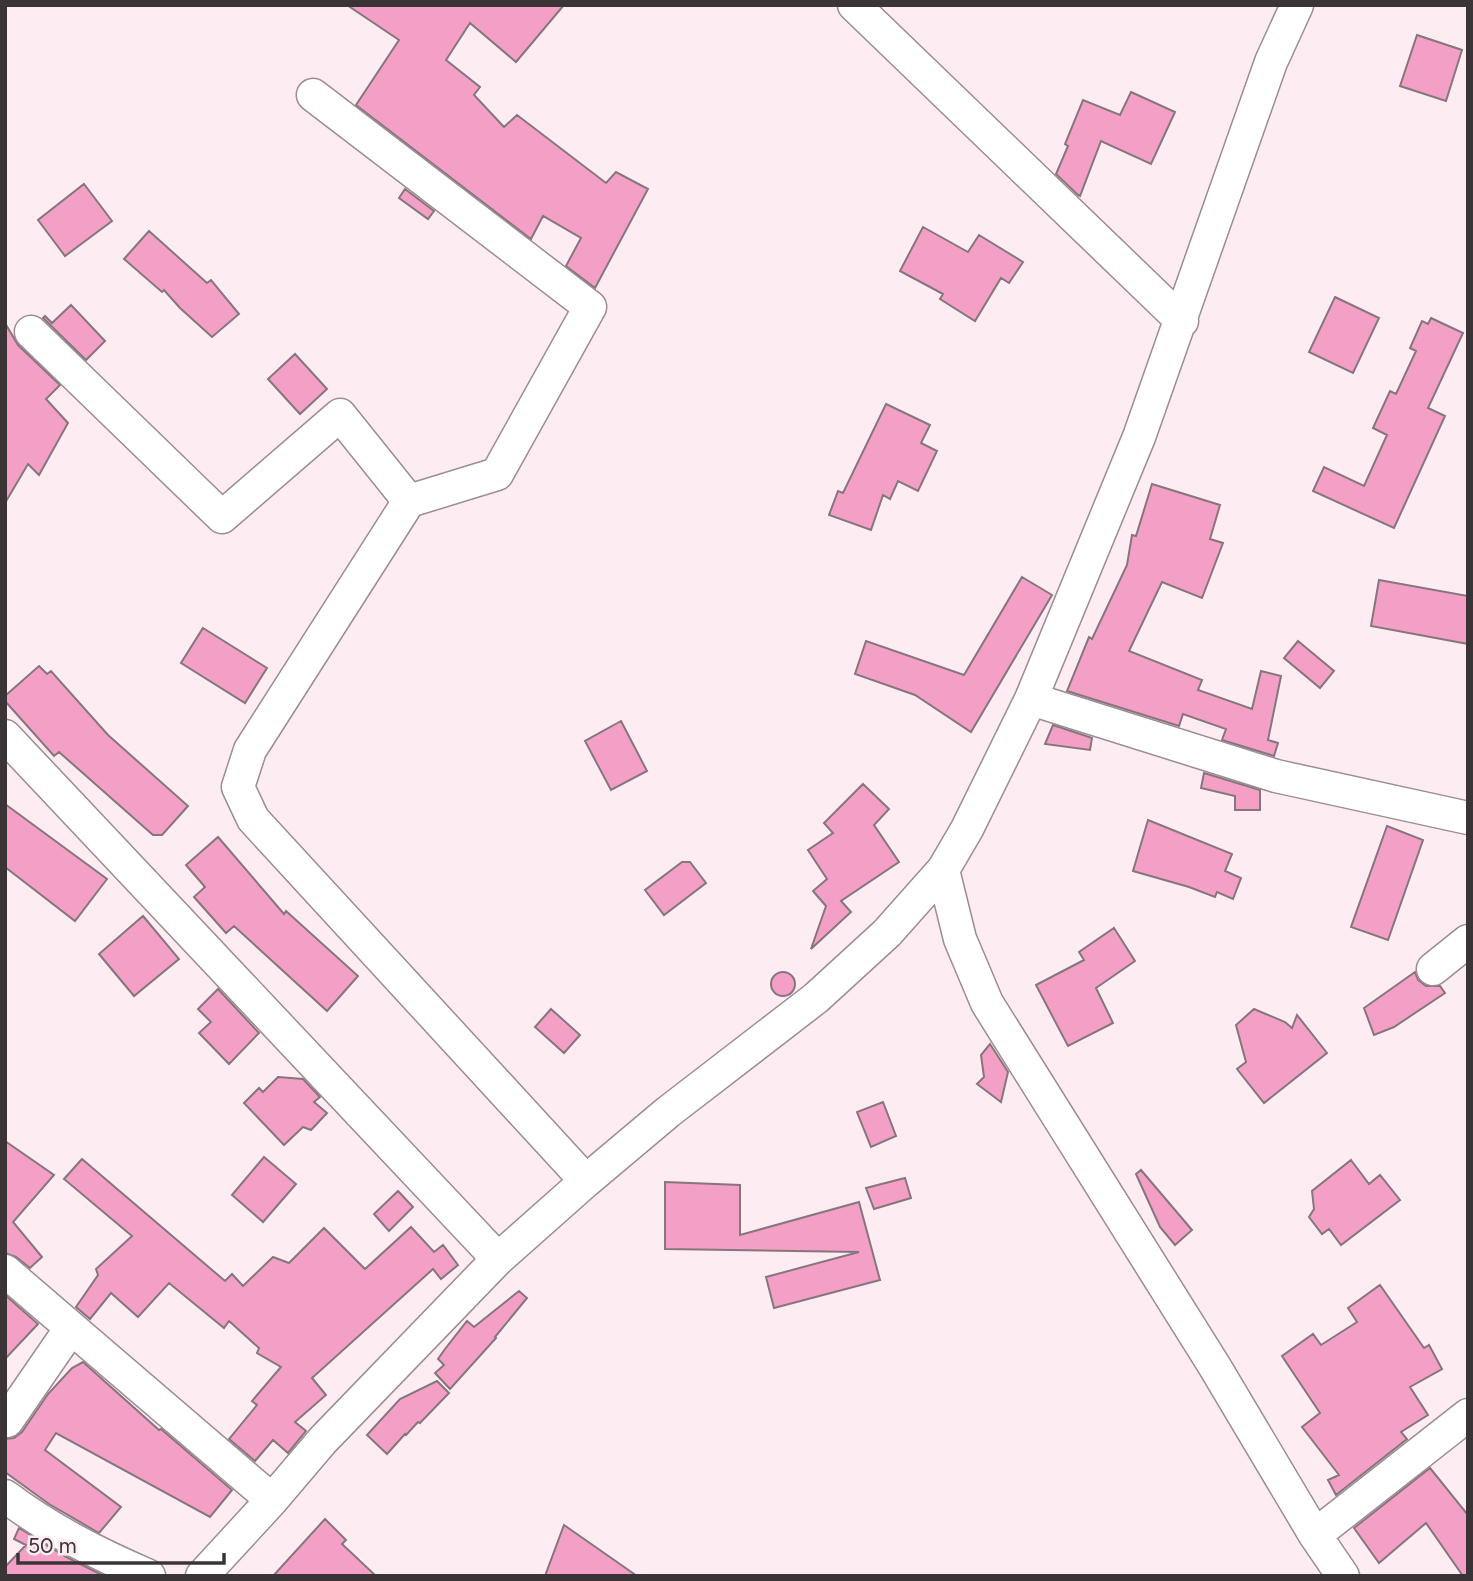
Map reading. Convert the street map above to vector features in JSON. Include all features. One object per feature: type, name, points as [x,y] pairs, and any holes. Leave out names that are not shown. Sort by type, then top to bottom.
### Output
[{"type":"street","points":[[854,5],[1182,321]]},
{"type":"street","points":[[202,1576],[323,1440],[498,1259],[668,1112],[816,998],[887,933],[943,870],[967,829],[1031,699],[1139,437],[1271,62],[1297,5]]},
{"type":"street","points":[[313,95],[590,307],[497,474],[409,501],[250,750],[238,787],[253,819],[586,1181]]},
{"type":"street","points":[[31,332],[222,517],[340,415],[409,501]]},
{"type":"street","points":[[1031,699],[1276,776],[1468,818]]},
{"type":"street","points":[[5,736],[498,1259]]},
{"type":"street","points":[[943,870],[960,939],[987,1003],[1215,1367],[1315,1535],[1343,1576]]},
{"type":"street","points":[[1433,969],[1468,941]]},
{"type":"street","points":[[5,1271],[272,1500]]},
{"type":"street","points":[[7,1422],[71,1328]]},
{"type":"street","points":[[1315,1535],[1468,1415]]},
{"type":"street","points":[[5,1496],[47,1526],[93,1551],[149,1576]]},
{"type":"building","points":[[347,5],[564,5],[516,62],[470,23],[446,60],[480,87],[474,95],[504,127],[517,115],[606,183],[616,172],[648,189],[595,288],[566,266],[581,238],[543,216],[531,239],[356,105],[399,40]]},
{"type":"building","points":[[1417,35],[1462,50],[1446,101],[1400,86]]},
{"type":"building","points":[[1131,92],[1175,112],[1151,164],[1101,141],[1080,196],[1078,195],[1056,174],[1083,100],[1120,115]]},
{"type":"building","points":[[84,184],[112,221],[65,256],[38,220]]},
{"type":"building","points":[[405,189],[434,211],[428,219],[399,198]]},
{"type":"building","points":[[923,227],[968,252],[979,235],[1023,262],[1009,283],[1001,278],[975,321],[940,299],[943,294],[900,271]]},
{"type":"building","points":[[149,231],[207,283],[211,280],[239,314],[212,337],[164,290],[162,292],[124,259]]},
{"type":"building","points":[[1335,297],[1379,318],[1353,373],[1309,352]]},
{"type":"building","points":[[71,305],[105,341],[86,360],[43,318],[45,316],[52,323]]},
{"type":"building","points":[[1431,318],[1463,333],[1428,408],[1445,416],[1394,528],[1313,491],[1324,467],[1364,486],[1387,435],[1373,428],[1390,391],[1396,394],[1416,351],[1410,348],[1422,321],[1428,324]]},
{"type":"building","points":[[5,323],[18,345],[60,385],[46,399],[68,423],[39,475],[28,464],[5,503]]},
{"type":"building","points":[[295,354],[327,389],[300,414],[268,379]]},
{"type":"building","points":[[886,404],[930,425],[921,443],[937,451],[918,491],[898,481],[890,499],[883,495],[871,530],[829,515],[838,491],[843,493]]},
{"type":"building","points":[[1152,484],[1220,505],[1210,539],[1223,543],[1202,598],[1162,582],[1129,651],[1202,680],[1198,690],[1252,709],[1261,671],[1281,676],[1268,740],[1278,743],[1274,756],[1222,740],[1226,729],[1183,714],[1179,726],[1067,691],[1089,637],[1092,639],[1127,565],[1132,535],[1136,536]]},
{"type":"building","points":[[1022,577],[1052,595],[971,732],[915,695],[855,674],[866,641],[964,675]]},
{"type":"building","points":[[1379,580],[1468,596],[1468,644],[1371,626]]},
{"type":"building","points":[[203,628],[267,668],[245,703],[181,663]]},
{"type":"building","points":[[1298,641],[1334,671],[1320,688],[1284,658]]},
{"type":"building","points":[[39,666],[47,674],[51,671],[108,735],[188,806],[162,835],[153,835],[59,752],[54,756],[5,701],[5,696]]},
{"type":"building","points":[[621,721],[647,771],[611,790],[585,741]]},
{"type":"building","points":[[1053,725],[1092,738],[1090,750],[1045,744]]},
{"type":"building","points":[[1204,773],[1260,790],[1260,810],[1235,810],[1235,796],[1201,788]]},
{"type":"building","points":[[863,784],[889,809],[874,825],[899,862],[841,901],[851,912],[811,949],[826,906],[813,891],[827,879],[808,850],[833,833],[824,823]]},
{"type":"building","points":[[5,804],[107,879],[75,921],[5,867]]},
{"type":"building","points":[[1148,820],[1232,854],[1225,871],[1241,878],[1233,899],[1217,892],[1215,897],[1133,871]]},
{"type":"building","points":[[1387,826],[1423,840],[1388,940],[1351,927]]},
{"type":"building","points":[[218,837],[284,914],[286,911],[358,976],[327,1011],[234,926],[226,933],[194,897],[205,887],[186,865]]},
{"type":"building","points":[[682,862],[690,862],[706,883],[664,915],[645,890]]},
{"type":"building","points":[[143,916],[179,959],[134,996],[99,954]]},
{"type":"building","points":[[1114,928],[1135,961],[1096,988],[1113,1023],[1068,1046],[1036,985],[1084,960],[1079,952]]},
{"type":"building","points":[[783,972],[794,979],[795,984],[788,995],[783,996],[772,989],[771,984],[778,973]]},
{"type":"building","points":[[1415,972],[1418,980],[1426,986],[1440,986],[1445,993],[1394,1027],[1374,1035],[1364,1008]]},
{"type":"building","points":[[218,989],[259,1033],[229,1064],[199,1033],[211,1022],[198,1009]]},
{"type":"building","points":[[551,1009],[580,1035],[564,1053],[535,1027]]},
{"type":"building","points":[[1254,1009],[1285,1022],[1292,1028],[1297,1015],[1327,1053],[1264,1103],[1237,1069],[1246,1062],[1236,1025]]},
{"type":"building","points":[[990,1044],[1008,1072],[1001,1102],[977,1084],[984,1077],[981,1055]]},
{"type":"building","points":[[278,1077],[303,1079],[320,1097],[314,1102],[327,1113],[311,1130],[303,1127],[284,1145],[244,1103],[259,1088],[263,1092]]},
{"type":"building","points":[[883,1102],[896,1136],[871,1147],[857,1112]]},
{"type":"building","points":[[5,1141],[54,1175],[13,1222],[42,1257],[30,1268],[16,1257],[5,1253]]},
{"type":"building","points":[[264,1157],[296,1184],[263,1222],[232,1195]]},
{"type":"building","points":[[82,1159],[225,1281],[232,1274],[243,1286],[273,1257],[289,1263],[324,1228],[365,1269],[411,1227],[434,1252],[443,1245],[458,1265],[441,1279],[433,1269],[312,1378],[326,1395],[295,1422],[306,1431],[288,1453],[273,1440],[255,1461],[229,1439],[257,1405],[252,1401],[281,1367],[257,1353],[259,1348],[229,1321],[224,1328],[169,1283],[138,1317],[111,1293],[90,1319],[76,1307],[98,1275],[96,1269],[132,1236],[64,1179]]},
{"type":"building","points":[[1351,1160],[1369,1184],[1380,1175],[1400,1200],[1341,1245],[1329,1229],[1322,1234],[1309,1217],[1314,1209],[1312,1191]]},
{"type":"building","points":[[1141,1170],[1192,1230],[1175,1245],[1160,1227],[1136,1174]]},
{"type":"building","points":[[905,1178],[911,1198],[874,1209],[866,1188]]},
{"type":"building","points":[[665,1182],[740,1185],[740,1235],[859,1202],[880,1280],[774,1308],[766,1277],[859,1252],[665,1249]]},
{"type":"building","points":[[398,1191],[413,1207],[389,1231],[374,1214]]},
{"type":"building","points":[[1380,1285],[1424,1348],[1429,1345],[1442,1369],[1410,1387],[1428,1415],[1401,1432],[1407,1439],[1336,1495],[1328,1480],[1339,1475],[1302,1427],[1320,1413],[1282,1356],[1313,1334],[1321,1345],[1357,1322],[1348,1308]]},
{"type":"building","points":[[519,1291],[527,1298],[496,1338],[450,1389],[435,1373],[444,1365],[438,1359],[445,1349],[467,1321],[474,1327]]},
{"type":"building","points":[[5,1295],[38,1324],[5,1359]]},
{"type":"building","points":[[83,1362],[232,1490],[210,1517],[56,1433],[45,1450],[121,1507],[99,1533],[49,1504],[5,1472],[5,1439],[14,1438],[22,1432],[48,1394],[72,1368]]},
{"type":"building","points":[[437,1381],[449,1393],[387,1454],[367,1435],[400,1399]]},
{"type":"building","points":[[1430,1468],[1468,1515],[1468,1576],[1463,1576],[1426,1523],[1379,1563],[1354,1528]]},
{"type":"building","points":[[325,1519],[346,1540],[342,1544],[376,1576],[273,1576]]},
{"type":"building","points":[[564,1525],[637,1576],[545,1576]]},
{"type":"building","points":[[19,1528],[66,1557],[104,1576],[5,1576],[5,1567],[26,1545],[14,1539]]}]
